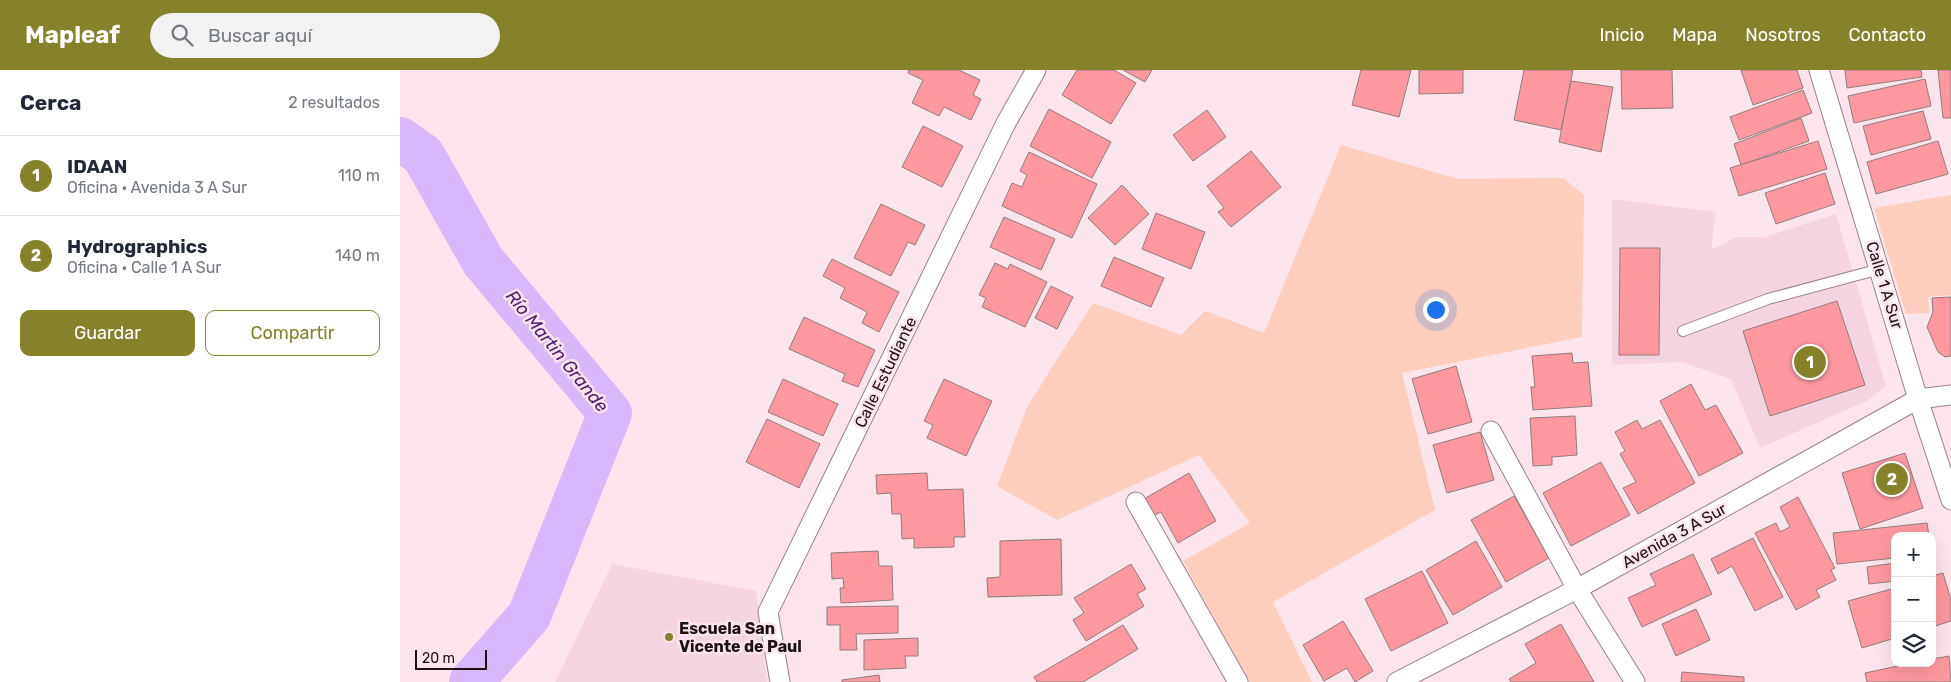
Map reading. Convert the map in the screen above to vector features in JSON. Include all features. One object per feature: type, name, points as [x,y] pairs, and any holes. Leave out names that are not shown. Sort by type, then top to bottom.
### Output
[{"type":"street","name":"Calle Estudiante","points":[[780,682],[768,612],[1006,123],[1036,70]]},
{"type":"street","name":"Calle 1 A Sur","points":[[1819,70],[1918,399],[1951,500]]},
{"type":"street","name":"Avenida 3 A Sur","points":[[1397,682],[1577,589],[1918,399],[1951,395]]},
{"type":"street","points":[[1491,431],[1577,589],[1636,682]]},
{"type":"street","points":[[1136,502],[1238,682]]},
{"type":"lane","points":[[1683,331],[1768,299],[1880,269]]},
{"type":"shaded area","points":[[1341,145],[1458,179],[1563,178],[1584,195],[1582,337],[1402,373],[1435,510],[1273,602],[1312,682],[1249,682],[1183,561],[1250,523],[1199,455],[1057,520],[997,486],[1027,407],[1093,303],[1181,335],[1205,311],[1264,333]]},
{"type":"shaded area","points":[[1951,195],[1951,295],[1928,297],[1929,313],[1906,314],[1874,208]]},
{"type":"shaded area","points":[[1612,199],[1716,212],[1711,250],[1736,237],[1765,237],[1836,214],[1886,386],[1867,401],[1760,448],[1731,379],[1682,362],[1612,365]]},
{"type":"shaded area","name":"Escuela San Vicente de Paul","points":[[612,564],[756,591],[767,682],[555,682]]},
{"type":"building","points":[[909,70],[959,70],[980,80],[973,95],[981,99],[971,120],[944,107],[939,116],[912,103],[923,80],[908,73]]},
{"type":"building","points":[[1077,70],[1114,70],[1136,83],[1111,124],[1062,95]]},
{"type":"building","points":[[1123,70],[1152,70],[1145,82]]},
{"type":"building","points":[[1361,70],[1411,70],[1399,117],[1352,105]]},
{"type":"building","points":[[1419,70],[1463,70],[1463,93],[1419,94]]},
{"type":"building","points":[[1524,70],[1573,70],[1561,130],[1514,120]]},
{"type":"building","points":[[1621,70],[1672,70],[1673,108],[1622,109]]},
{"type":"building","points":[[1741,70],[1797,70],[1803,88],[1753,105]]},
{"type":"building","points":[[1845,70],[1921,70],[1922,77],[1847,88]]},
{"type":"building","points":[[1938,70],[1951,70],[1951,118],[1943,118]]},
{"type":"building","points":[[1925,79],[1931,106],[1854,123],[1848,96]]},
{"type":"building","points":[[1571,81],[1613,87],[1601,152],[1559,142]]},
{"type":"building","points":[[1803,90],[1812,113],[1739,140],[1730,117]]},
{"type":"building","points":[[1049,109],[1111,142],[1092,178],[1030,146]]},
{"type":"building","points":[[1207,110],[1226,137],[1193,161],[1173,135]]},
{"type":"building","points":[[1923,111],[1931,139],[1871,155],[1863,126]]},
{"type":"building","points":[[1801,118],[1809,141],[1741,165],[1734,144]]},
{"type":"building","points":[[923,126],[963,146],[942,187],[902,167]]},
{"type":"building","points":[[1818,141],[1827,169],[1739,196],[1730,168]]},
{"type":"building","points":[[1938,141],[1948,174],[1876,194],[1867,162]]},
{"type":"building","points":[[1251,151],[1281,187],[1231,227],[1218,212],[1224,208],[1207,186]]},
{"type":"building","points":[[1029,152],[1097,184],[1072,238],[1002,206],[1012,183],[1022,187],[1027,175],[1020,171]]},
{"type":"building","points":[[1825,173],[1835,204],[1776,224],[1765,193]]},
{"type":"building","points":[[1122,185],[1149,214],[1115,245],[1088,218]]},
{"type":"building","points":[[881,204],[925,225],[915,245],[908,242],[891,276],[854,258]]},
{"type":"building","points":[[1156,213],[1205,232],[1191,269],[1142,249]]},
{"type":"building","points":[[1004,217],[1055,239],[1041,270],[990,247]]},
{"type":"building","points":[[1620,248],[1660,248],[1659,355],[1619,355]]},
{"type":"building","points":[[1114,257],[1164,278],[1151,307],[1101,286]]},
{"type":"building","points":[[832,259],[899,292],[879,332],[862,323],[867,312],[840,298],[845,288],[823,276]]},
{"type":"building","points":[[995,263],[1008,269],[1010,264],[1047,282],[1025,327],[982,307],[986,298],[979,295]]},
{"type":"building","points":[[1051,286],[1073,297],[1057,329],[1035,318]]},
{"type":"building","points":[[1951,297],[1951,356],[1945,357],[1938,352],[1927,327],[1933,312],[1932,298]]},
{"type":"building","points":[[1837,301],[1865,385],[1770,416],[1743,331]]},
{"type":"building","points":[[804,317],[875,350],[858,387],[842,381],[845,374],[789,349]]},
{"type":"building","points":[[1572,353],[1573,363],[1588,362],[1592,406],[1533,410],[1531,387],[1535,387],[1532,356]]},
{"type":"building","points":[[1456,366],[1472,422],[1428,434],[1412,379]]},
{"type":"building","points":[[783,379],[838,404],[823,436],[768,412]]},
{"type":"building","points":[[944,379],[992,401],[966,456],[927,438],[933,425],[924,421]]},
{"type":"building","points":[[1691,384],[1705,410],[1716,405],[1743,453],[1699,476],[1660,401]]},
{"type":"building","points":[[1575,416],[1577,455],[1552,457],[1552,465],[1533,466],[1530,418]]},
{"type":"building","points":[[767,419],[820,444],[799,488],[746,462]]},
{"type":"building","points":[[1637,420],[1642,429],[1660,420],[1695,483],[1638,514],[1623,488],[1636,482],[1620,454],[1625,451],[1615,432]]},
{"type":"building","points":[[1480,432],[1494,480],[1447,493],[1433,445]]},
{"type":"building","points":[[1905,453],[1923,508],[1860,529],[1842,473]]},
{"type":"building","points":[[1601,462],[1630,515],[1571,546],[1543,493]]},
{"type":"building","points":[[927,473],[928,490],[963,489],[965,537],[954,537],[954,547],[914,548],[914,538],[902,539],[901,514],[892,514],[891,493],[877,494],[876,475]]},
{"type":"building","points":[[1189,473],[1216,521],[1178,543],[1161,512],[1153,516],[1144,499]]},
{"type":"building","points":[[1514,496],[1549,558],[1506,582],[1471,520]]},
{"type":"building","points":[[1798,497],[1835,568],[1831,570],[1836,580],[1816,590],[1820,597],[1796,610],[1755,533],[1776,523],[1780,532],[1790,527],[1780,507]]},
{"type":"building","points":[[1927,523],[1928,532],[1891,532],[1891,558],[1837,564],[1833,533]]},
{"type":"building","points":[[1753,538],[1783,597],[1755,611],[1732,566],[1718,574],[1711,559]]},
{"type":"building","points":[[1061,539],[1062,595],[988,597],[987,578],[1000,577],[1000,541]]},
{"type":"building","points":[[1476,541],[1502,587],[1453,615],[1426,570]]},
{"type":"building","points":[[878,551],[879,566],[892,566],[893,600],[841,603],[840,588],[844,588],[843,578],[832,579],[831,553]]},
{"type":"building","points":[[1693,554],[1712,594],[1642,627],[1628,598],[1656,585],[1650,574]]},
{"type":"building","points":[[1131,564],[1146,589],[1137,594],[1144,606],[1086,641],[1073,620],[1084,613],[1074,598]]},
{"type":"building","points":[[1891,564],[1891,581],[1869,584],[1867,567]]},
{"type":"building","points":[[1422,571],[1448,623],[1391,651],[1365,599]]},
{"type":"building","points":[[1943,573],[1951,600],[1951,621],[1936,626],[1936,577],[1936,575]]},
{"type":"building","points":[[1891,589],[1891,639],[1862,648],[1848,601]]},
{"type":"building","points":[[898,606],[898,633],[856,634],[857,650],[840,650],[840,625],[827,625],[827,607]]},
{"type":"building","points":[[1696,609],[1710,640],[1676,656],[1662,624]]},
{"type":"building","points":[[1343,621],[1373,671],[1355,682],[1347,668],[1324,681],[1303,645]]},
{"type":"building","points":[[1561,624],[1594,682],[1511,682],[1509,679],[1536,663],[1525,644]]},
{"type":"building","points":[[1123,625],[1138,649],[1083,682],[1037,682],[1034,677]]},
{"type":"building","points":[[918,638],[918,656],[905,656],[906,668],[864,670],[864,640]]},
{"type":"building","points":[[1949,656],[1951,682],[1867,682],[1865,673],[1893,667],[1936,667],[1936,658]]},
{"type":"building","points":[[1682,672],[1744,677],[1744,682],[1681,682]]},
{"type":"building","points":[[879,675],[880,682],[842,682],[842,680]]},
{"type":"waterway","name":"Río Martin Grande","points":[[400,139],[423,155],[483,261],[610,413],[529,616],[471,682]]},
{"type":"place","name":"IDAAN","points":[[1810,362]]},
{"type":"place","name":"Hydrographics","points":[[1892,479]]},
{"type":"place","name":"Escuela San Vicente de Paul","points":[[669,637]]}]
